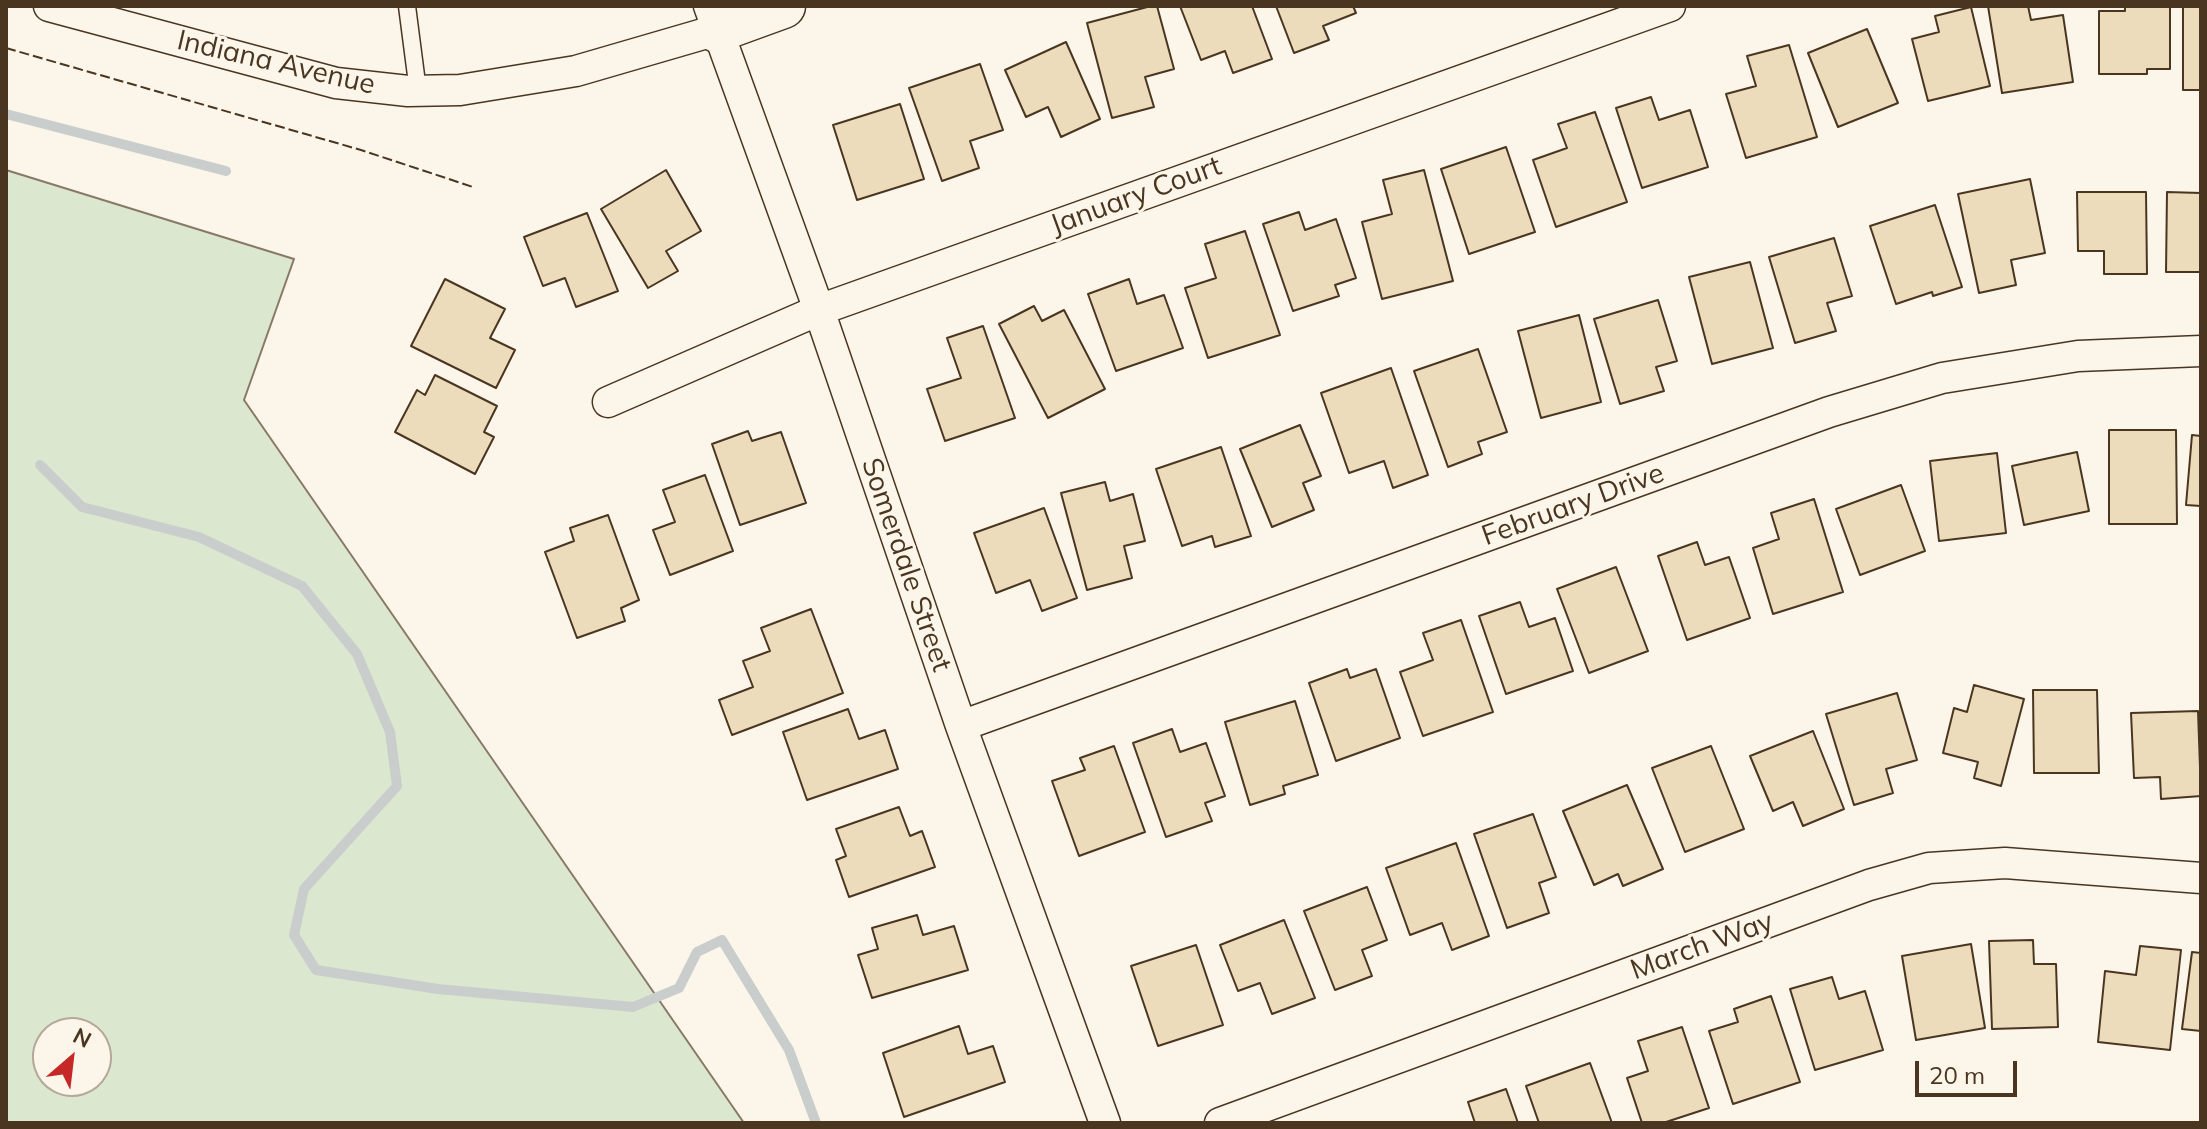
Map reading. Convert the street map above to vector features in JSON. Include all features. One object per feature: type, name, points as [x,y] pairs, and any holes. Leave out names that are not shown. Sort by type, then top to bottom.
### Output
[{"type":"street","name":"Indiana Avenue","points":[[49,6],[130,17],[336,83],[418,91],[460,90],[576,71],[713,18],[783,6]]},
{"type":"street","name":"January Court","points":[[608,402],[819,310],[1670,6]]},
{"type":"street","name":"Somerdale Street","points":[[713,18],[819,310],[961,726],[1105,1123]]},
{"type":"street","name":"February Drive","points":[[961,726],[1829,412],[1928,382],[2078,356],[2201,351]]},
{"type":"street","name":"March Way","points":[[1220,1123],[1869,885],[1929,868],[2005,863],[2201,878]]},
{"type":"lane","points":[[407,6],[418,91]]},
{"type":"green space","points":[[6,170],[294,259],[244,400],[744,1123],[6,1123]]},
{"type":"building","points":[[1157,6],[1174,69],[1145,77],[1154,107],[1112,118],[1087,23]]},
{"type":"building","points":[[1180,6],[1252,6],[1272,59],[1233,73],[1225,51],[1201,60]]},
{"type":"building","points":[[1276,6],[1353,6],[1356,13],[1323,26],[1329,40],[1294,53]]},
{"type":"building","points":[[1988,6],[2028,6],[2031,20],[2063,15],[2073,82],[2002,93]]},
{"type":"building","points":[[2125,6],[2170,6],[2170,69],[2147,69],[2147,74],[2099,74],[2099,11],[2125,11]]},
{"type":"building","points":[[2183,6],[2201,6],[2201,90],[2183,90]]},
{"type":"building","points":[[1971,7],[1990,86],[1928,101],[1912,39],[1939,32],[1935,16]]},
{"type":"building","points":[[1867,29],[1898,103],[1838,127],[1808,53]]},
{"type":"building","points":[[1066,42],[1100,119],[1061,137],[1048,107],[1026,117],[1005,70]]},
{"type":"building","points":[[1789,45],[1817,137],[1746,158],[1726,94],[1756,86],[1747,56]]},
{"type":"building","points":[[980,64],[1003,130],[970,141],[979,168],[942,181],[909,88]]},
{"type":"building","points":[[1651,97],[1659,120],[1690,110],[1708,167],[1642,188],[1616,108]]},
{"type":"building","points":[[900,104],[924,179],[857,200],[833,125]]},
{"type":"building","points":[[1595,112],[1627,202],[1556,227],[1533,160],[1567,148],[1558,124]]},
{"type":"building","points":[[1506,147],[1535,232],[1469,254],[1441,169]]},
{"type":"building","points":[[666,170],[701,231],[666,251],[678,271],[648,288],[601,209]]},
{"type":"building","points":[[1424,170],[1453,281],[1382,299],[1362,222],[1392,214],[1383,180]]},
{"type":"building","points":[[2030,179],[2045,253],[2011,260],[2016,285],[1979,293],[1958,194]]},
{"type":"building","points":[[2077,192],[2146,192],[2147,274],[2104,274],[2104,251],[2078,251]]},
{"type":"building","points":[[2167,192],[2201,193],[2201,272],[2166,272]]},
{"type":"building","points":[[1935,205],[1962,287],[1933,296],[1932,292],[1896,304],[1870,226]]},
{"type":"building","points":[[1299,212],[1305,230],[1336,219],[1356,278],[1335,285],[1339,296],[1293,311],[1263,224]]},
{"type":"building","points":[[587,213],[618,291],[576,307],[565,278],[543,286],[524,237]]},
{"type":"building","points":[[1245,231],[1280,335],[1208,358],[1185,288],[1216,278],[1205,244]]},
{"type":"building","points":[[1834,238],[1852,296],[1827,303],[1836,331],[1795,343],[1769,257]]},
{"type":"building","points":[[1750,262],[1773,348],[1712,364],[1689,277]]},
{"type":"building","points":[[445,279],[505,309],[490,338],[515,350],[496,388],[411,346]]},
{"type":"building","points":[[1129,279],[1137,304],[1164,295],[1183,348],[1116,371],[1088,294]]},
{"type":"building","points":[[1658,300],[1677,361],[1656,367],[1664,391],[1620,404],[1594,319]]},
{"type":"building","points":[[1034,306],[1042,321],[1064,310],[1105,389],[1048,418],[999,324]]},
{"type":"building","points":[[1579,315],[1601,402],[1541,418],[1518,331]]},
{"type":"building","points":[[983,326],[1015,418],[945,441],[927,389],[961,378],[947,338]]},
{"type":"building","points":[[1478,349],[1507,432],[1478,442],[1482,454],[1448,467],[1414,371]]},
{"type":"building","points":[[1391,368],[1428,475],[1393,488],[1384,461],[1349,473],[1321,393]]},
{"type":"building","points":[[435,375],[497,406],[484,432],[494,437],[475,474],[395,432],[417,390],[425,395]]},
{"type":"building","points":[[1300,425],[1321,476],[1303,483],[1314,510],[1272,527],[1240,449]]},
{"type":"building","points":[[2109,430],[2176,430],[2177,524],[2109,524]]},
{"type":"building","points":[[748,431],[752,441],[781,432],[806,503],[740,525],[712,444]]},
{"type":"building","points":[[2192,435],[2201,436],[2201,506],[2186,505]]},
{"type":"building","points":[[1221,447],[1251,536],[1215,547],[1212,536],[1182,546],[1156,469]]},
{"type":"building","points":[[2077,452],[2089,511],[2024,525],[2012,466]]},
{"type":"building","points":[[1997,453],[2006,533],[1939,541],[1930,461]]},
{"type":"building","points":[[705,475],[733,551],[670,575],[653,530],[675,522],[663,490]]},
{"type":"building","points":[[1105,482],[1110,501],[1133,494],[1145,541],[1124,546],[1132,578],[1087,590],[1061,493]]},
{"type":"building","points":[[1901,485],[1925,551],[1860,575],[1836,509]]},
{"type":"building","points":[[1814,499],[1843,592],[1773,614],[1753,548],[1779,539],[1771,513]]},
{"type":"building","points":[[1044,508],[1077,598],[1042,611],[1030,580],[996,593],[974,533]]},
{"type":"building","points":[[608,515],[639,600],[621,608],[625,621],[577,638],[545,552],[574,541],[570,528]]},
{"type":"building","points":[[1697,542],[1705,565],[1729,557],[1750,618],[1687,640],[1658,556]]},
{"type":"building","points":[[1616,567],[1648,651],[1589,673],[1557,589]]},
{"type":"building","points":[[1520,602],[1529,627],[1555,618],[1573,671],[1506,694],[1479,616]]},
{"type":"building","points":[[811,609],[843,693],[732,735],[719,700],[753,687],[743,661],[770,651],[761,628]]},
{"type":"building","points":[[1461,620],[1493,712],[1423,736],[1400,672],[1433,660],[1423,633]]},
{"type":"building","points":[[1347,669],[1350,678],[1376,669],[1400,738],[1336,761],[1309,683]]},
{"type":"building","points":[[1974,685],[2024,699],[2001,786],[1974,778],[1978,762],[1943,753],[1954,708],[1967,712]]},
{"type":"building","points":[[2033,690],[2097,690],[2099,773],[2034,773]]},
{"type":"building","points":[[1897,693],[1917,760],[1886,769],[1893,793],[1854,805],[1826,714]]},
{"type":"building","points":[[1295,701],[1318,775],[1283,786],[1285,794],[1250,805],[1225,722]]},
{"type":"building","points":[[848,709],[859,739],[885,730],[898,769],[807,800],[783,732]]},
{"type":"building","points":[[2198,711],[2201,796],[2161,799],[2160,777],[2134,778],[2131,713]]},
{"type":"building","points":[[1172,729],[1180,752],[1206,743],[1225,796],[1205,803],[1212,821],[1166,837],[1133,743]]},
{"type":"building","points":[[1813,731],[1844,809],[1803,826],[1793,802],[1773,811],[1750,756]]},
{"type":"building","points":[[1114,746],[1145,832],[1079,856],[1052,781],[1085,770],[1080,758]]},
{"type":"building","points":[[1711,746],[1744,829],[1685,852],[1652,768]]},
{"type":"building","points":[[1627,785],[1663,869],[1623,886],[1618,874],[1594,885],[1563,811]]},
{"type":"building","points":[[899,807],[910,836],[922,831],[935,867],[849,897],[836,860],[846,856],[836,829]]},
{"type":"building","points":[[1533,814],[1556,877],[1539,883],[1549,913],[1507,928],[1474,834]]},
{"type":"building","points":[[1456,843],[1489,936],[1452,950],[1442,923],[1410,935],[1386,868]]},
{"type":"building","points":[[1367,887],[1387,940],[1362,950],[1372,976],[1335,990],[1304,911]]},
{"type":"building","points":[[917,915],[923,935],[954,926],[968,970],[872,998],[858,955],[878,949],[872,928]]},
{"type":"building","points":[[1284,920],[1315,998],[1272,1014],[1260,983],[1238,991],[1220,945]]},
{"type":"building","points":[[2033,940],[2034,964],[2056,964],[2058,1027],[1992,1029],[1989,941]]},
{"type":"building","points":[[1971,944],[1985,1028],[1916,1040],[1902,956]]},
{"type":"building","points":[[1196,945],[1223,1025],[1158,1046],[1131,966]]},
{"type":"building","points":[[2140,946],[2181,950],[2170,1050],[2098,1042],[2105,971],[2136,975]]},
{"type":"building","points":[[2192,952],[2201,953],[2201,1031],[2182,1029]]},
{"type":"building","points":[[1832,977],[1839,999],[1865,991],[1883,1050],[1815,1070],[1790,989]]},
{"type":"building","points":[[1771,996],[1800,1082],[1733,1104],[1709,1031],[1738,1022],[1734,1009]]},
{"type":"building","points":[[959,1026],[968,1054],[993,1046],[1005,1082],[904,1117],[883,1053]]},
{"type":"building","points":[[1682,1027],[1709,1108],[1663,1123],[1642,1123],[1627,1078],[1648,1071],[1638,1041]]},
{"type":"building","points":[[1590,1063],[1612,1123],[1539,1123],[1526,1086]]},
{"type":"building","points":[[1506,1089],[1518,1123],[1475,1123],[1468,1102]]},
{"type":"waterway","points":[[6,114],[226,171]]},
{"type":"waterway","points":[[40,465],[82,507],[199,537],[302,586],[357,654],[390,732],[397,786],[304,889],[294,935],[316,970],[438,989],[633,1007],[679,988],[697,952],[722,940],[789,1050],[816,1123]]},
{"type":"fence","points":[[6,48],[361,150],[473,187]]}]
